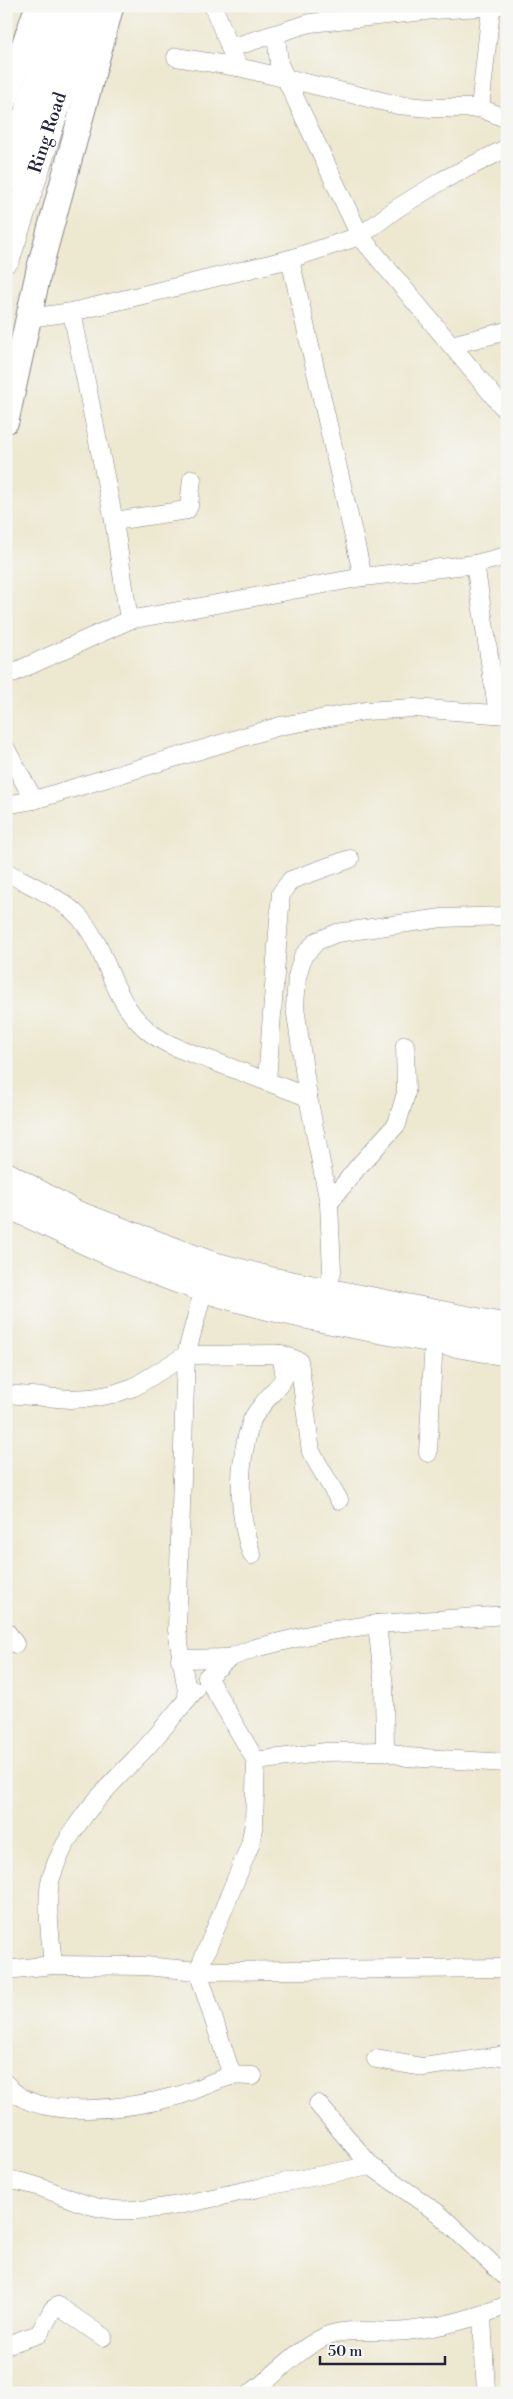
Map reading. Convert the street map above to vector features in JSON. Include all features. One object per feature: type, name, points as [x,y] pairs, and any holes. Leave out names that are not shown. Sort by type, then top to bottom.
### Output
[{"type":"main road","name":"Ring Road","points":[[6,178],[65,6]]},
{"type":"main road","name":"Ring Road","points":[[6,258],[89,6]]},
{"type":"main road","points":[[6,1176],[72,1213],[210,1265],[327,1293],[374,1315],[434,1338],[507,1352]]},
{"type":"main road","points":[[6,1203],[99,1248],[204,1288],[285,1310],[374,1315],[507,1328]]},
{"type":"street","points":[[6,98],[15,47],[38,6]]},
{"type":"street","points":[[6,421],[39,270],[71,146],[111,6]]},
{"type":"street","points":[[212,6],[238,67]]},
{"type":"street","points":[[230,48],[310,23],[434,10],[494,7],[480,108]]},
{"type":"street","points":[[276,34],[278,64],[287,79],[360,236],[506,410]]},
{"type":"street","points":[[176,57],[238,67],[398,104],[430,108],[480,108],[507,119]]},
{"type":"street","points":[[29,318],[72,312],[290,259],[360,236],[404,204],[443,180],[507,148]]},
{"type":"street","points":[[290,259],[364,577]]},
{"type":"street","points":[[72,312],[114,522],[129,620]]},
{"type":"street","points":[[451,345],[507,331]]},
{"type":"street","points":[[114,522],[187,510],[192,479]]},
{"type":"street","points":[[6,676],[129,620],[364,577],[476,564],[507,556]]},
{"type":"street","points":[[6,805],[34,800],[280,726],[365,711],[414,708],[502,715],[476,564]]},
{"type":"street","points":[[6,749],[34,800]]},
{"type":"street","points":[[268,1081],[281,893],[291,880],[350,859]]},
{"type":"street","points":[[6,872],[67,907],[79,917],[89,930],[117,992],[129,1012],[145,1029],[168,1044],[308,1097]]},
{"type":"street","points":[[327,1293],[332,1271],[329,1204],[308,1097],[295,1007],[298,977],[303,956],[317,941],[337,933],[442,918],[507,916]]},
{"type":"street","points":[[329,1204],[396,1124],[406,1094],[406,1045]]},
{"type":"street","points":[[188,1698],[180,1659],[177,1630],[186,1355],[204,1288]]},
{"type":"street","points":[[428,1453],[434,1338]]},
{"type":"street","points":[[252,1555],[241,1516],[243,1461],[253,1418],[268,1395],[284,1379],[280,1354]]},
{"type":"street","points":[[6,1394],[70,1399],[91,1398],[113,1394],[134,1387],[186,1355],[280,1354],[299,1361],[312,1452],[339,1500]]},
{"type":"street","points":[[53,1966],[49,1894],[50,1879],[62,1851],[97,1798],[142,1751],[207,1677],[229,1658],[255,1648],[322,1632],[377,1624],[507,1615]]},
{"type":"street","points":[[377,1624],[384,1687],[385,1751]]},
{"type":"street","points":[[180,1659],[229,1658]]},
{"type":"street","points":[[207,1677],[256,1761],[254,1823],[250,1845],[198,1971],[232,2076]]},
{"type":"street","points":[[256,1761],[326,1752],[385,1751],[407,1757],[507,1763]]},
{"type":"street","points":[[6,1970],[53,1966],[145,1966],[198,1971],[507,1968]]},
{"type":"street","points":[[376,2059],[423,2067],[507,2055]]},
{"type":"street","points":[[6,2084],[10,2090],[31,2102],[56,2108],[108,2109],[143,2104],[178,2095],[232,2076],[254,2076]]},
{"type":"street","points":[[318,2104],[371,2166],[440,2214],[507,2278]]},
{"type":"street","points":[[6,2180],[42,2187],[87,2205],[114,2210],[135,2210],[199,2201],[371,2166]]},
{"type":"street","points":[[251,2393],[301,2351],[325,2336],[360,2331],[407,2331],[482,2316],[507,2305]]},
{"type":"street","points":[[6,2345],[19,2338],[39,2334],[53,2308],[58,2306],[104,2337]]},
{"type":"street","points":[[482,2316],[486,2393]]}]
